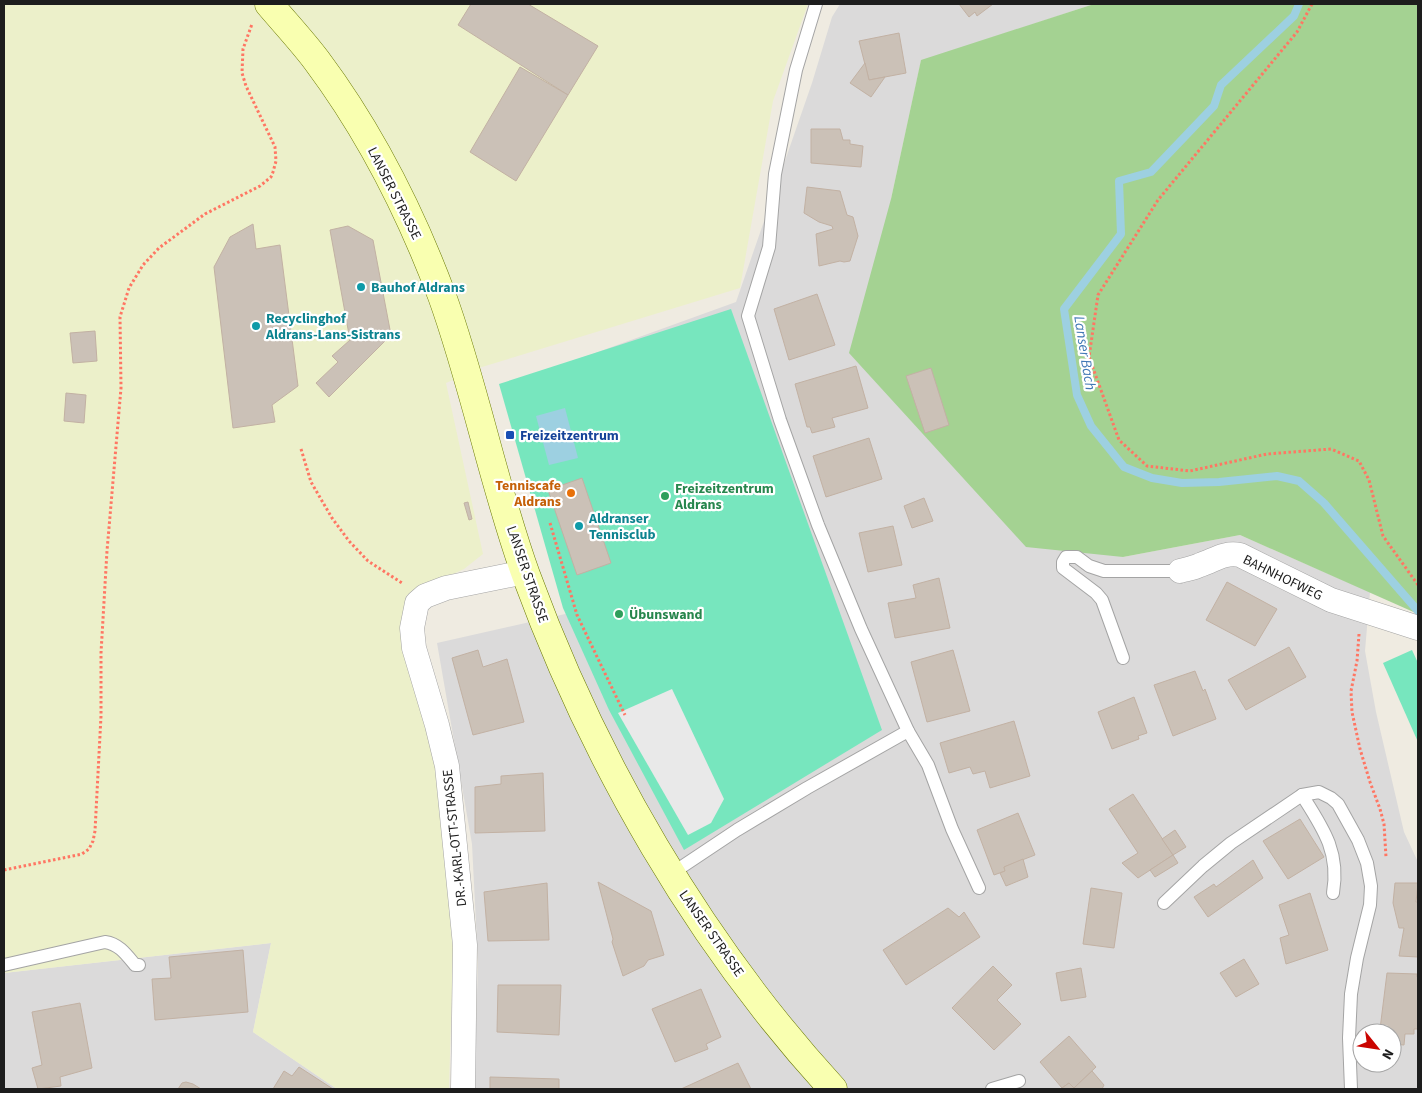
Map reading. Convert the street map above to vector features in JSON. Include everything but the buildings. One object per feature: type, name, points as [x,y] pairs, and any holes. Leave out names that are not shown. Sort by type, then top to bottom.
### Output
[{"type":"main road","name":"LANSER STRASSE","points":[[261,13],[315,59],[343,99],[391,178],[424,251],[442,297],[460,351],[525,572],[549,636],[575,694],[624,791],[671,874],[714,939],[771,1018],[833,1089]]},
{"type":"street","name":"BAHNHOFWEG","points":[[1180,571],[1232,553],[1240,555],[1331,600],[1418,628]]},
{"type":"street","points":[[425,596],[446,588],[525,572]]},
{"type":"street","name":"DR.-KARL-OTT-STRASSE","points":[[425,596],[417,603],[412,628],[414,648],[447,766],[464,945],[464,1089]]},
{"type":"lane","points":[[816,4],[796,70],[775,174],[769,246],[748,316],[780,420],[818,525],[861,628],[908,731],[928,765],[952,829],[979,888]]},
{"type":"lane","name":"BAHNHOFWEG","points":[[1123,658],[1106,607],[1096,593],[1063,568],[1063,562],[1066,557],[1077,557],[1090,566],[1104,571],[1180,571]]},
{"type":"lane","points":[[671,874],[737,830],[806,788],[908,731]]},
{"type":"lane","points":[[1164,903],[1203,866],[1231,843],[1302,795],[1319,792],[1338,804],[1358,840],[1367,863],[1371,886],[1370,905],[1357,958],[1352,994],[1349,1038],[1351,1089]]},
{"type":"lane","points":[[1302,795],[1330,844],[1335,863],[1336,879],[1333,893]]},
{"type":"lane","points":[[4,965],[104,942],[118,946],[139,966]]},
{"type":"lane","points":[[992,1089],[1019,1081]]},
{"type":"path","points":[[1312,4],[1297,32],[1158,200],[1098,295],[1089,357],[1119,440],[1147,466],[1190,471],[1267,454],[1331,449],[1359,461],[1369,480],[1383,536],[1418,585]]},
{"type":"path","points":[[4,870],[82,854],[89,849],[93,841],[97,800],[101,653],[107,551],[122,388],[120,317],[129,288],[143,265],[159,248],[190,223],[260,186],[271,177],[275,166],[275,148],[246,86],[242,73],[243,49],[261,13]]},
{"type":"path","points":[[302,449],[311,482],[332,518],[349,541],[368,561],[379,569],[425,596]]},
{"type":"path","points":[[550,523],[577,615],[624,716]]},
{"type":"path","points":[[1360,609],[1357,661],[1351,691],[1352,712],[1360,749],[1384,824],[1386,861]]},
{"type":"shaded area","points":[[840,4],[1094,4],[921,61],[891,199],[1123,557],[1240,535],[1370,592],[1365,651],[1376,712],[1404,832],[1418,862],[1418,1089],[474,1089],[478,963],[472,844],[437,643],[574,612],[504,386],[736,302],[812,83],[832,17]]},
{"type":"shaded area","points":[[672,689],[724,799],[711,823],[688,835],[618,713]]},
{"type":"shaded area","points":[[271,943],[253,1032],[337,1089],[4,1089],[4,973]]},
{"type":"green space","points":[[4,4],[808,4],[773,101],[740,288],[482,367],[446,383],[483,554],[464,569],[406,596],[403,648],[436,758],[453,951],[449,1089],[337,1089],[253,1032],[271,943],[4,973]]},
{"type":"green space","points":[[1094,4],[1418,4],[1418,614],[1240,535],[1123,557],[1026,547],[849,353],[891,199],[921,60]]},
{"type":"green space","name":"Freizeitzentrum Aldrans","points":[[731,309],[882,730],[684,850],[609,710],[563,608],[499,384]]},
{"type":"green space","points":[[1412,650],[1418,663],[1418,742],[1383,663]]},
{"type":"water","points":[[565,408],[578,458],[549,465],[536,416]]},
{"type":"waterway","name":"Lanser Bach","points":[[1299,4],[1294,16],[1221,85],[1214,106],[1151,172],[1119,181],[1121,234],[1064,309],[1077,395],[1091,426],[1124,467],[1152,478],[1182,483],[1219,482],[1277,476],[1299,481],[1324,503],[1418,611]]},
{"type":"place","name":"Bauhof Aldrans","points":[[361,287]]},
{"type":"place","name":"Recyclinghof Aldrans-Lans-Sistrans","points":[[256,326]]},
{"type":"place","name":"Freizeitzentrum","points":[[510,435]]},
{"type":"place","name":"Tenniscafe Aldrans","points":[[571,493]]},
{"type":"place","name":"Freizeitzentrum Aldrans","points":[[665,496]]},
{"type":"place","name":"Aldranser Tennisclub","points":[[579,526]]},
{"type":"place","name":"Übunswand","points":[[619,614]]}]
